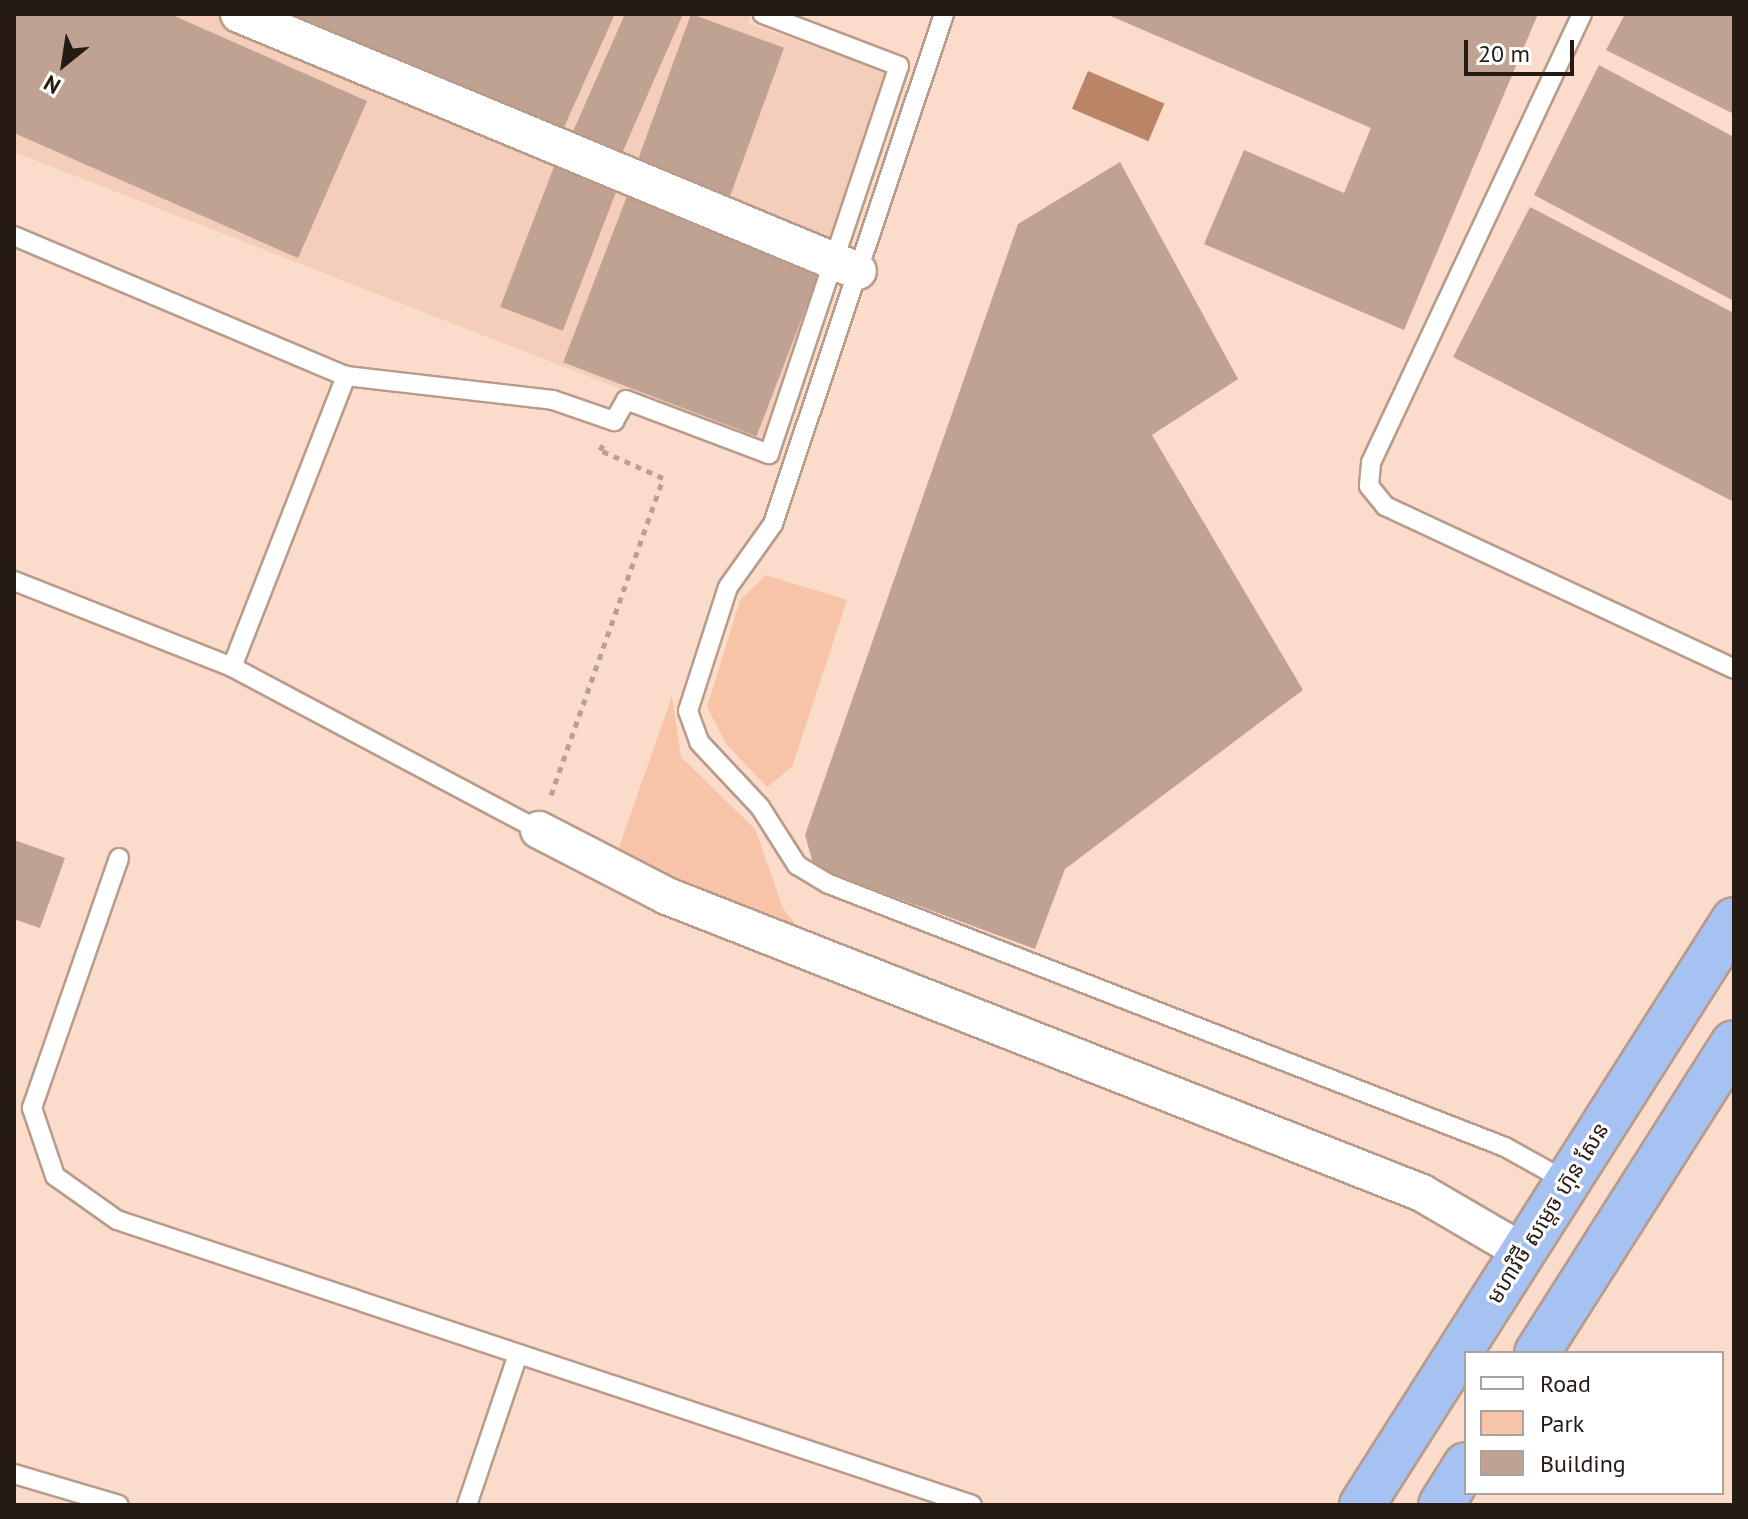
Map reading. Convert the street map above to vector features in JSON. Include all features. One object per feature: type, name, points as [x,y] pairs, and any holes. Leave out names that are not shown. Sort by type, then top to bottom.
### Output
[{"type":"highway","name":"មហាវិថី សម្តេច ហ៊ុន សែន","points":[[1362,1505],[1734,920]]},
{"type":"highway","points":[[1538,1351],[1734,1043]]},
{"type":"highway","points":[[1441,1505],[1464,1468]]},
{"type":"street","points":[[239,14],[845,267]]},
{"type":"street","points":[[539,830],[667,896],[1422,1193],[1523,1252]]},
{"type":"lane","points":[[763,14],[899,66],[773,524],[728,587],[688,711],[699,742],[760,807],[797,865],[829,884],[1505,1147],[1568,1182]]},
{"type":"lane","points":[[14,236],[346,376],[553,400],[614,421],[626,400],[769,454],[944,14]]},
{"type":"lane","points":[[1582,14],[1371,463],[1369,486],[1385,506],[1734,669]]},
{"type":"lane","points":[[232,667],[346,376]]},
{"type":"lane","points":[[14,581],[232,667],[539,830]]},
{"type":"lane","points":[[119,858],[32,1108],[55,1176],[117,1220],[972,1505]]},
{"type":"lane","points":[[14,1101],[32,1108]]},
{"type":"lane","points":[[467,1505],[518,1354]]},
{"type":"lane","points":[[14,1474],[119,1505]]},
{"type":"path","points":[[539,830],[663,478],[600,450],[614,421]]},
{"type":"shaded area","points":[[14,14],[751,14],[748,23],[886,72],[761,444],[14,152]]},
{"type":"shaded area","points":[[1088,71],[1164,103],[1148,141],[1072,109]]},
{"type":"green space","points":[[766,575],[847,600],[792,767],[767,787],[726,744],[707,707],[740,600]]},
{"type":"green space","points":[[672,696],[681,757],[755,829],[783,908],[796,925],[802,957],[608,879]]},
{"type":"building","points":[[14,14],[170,14],[367,101],[298,258],[14,133]]},
{"type":"building","points":[[285,14],[615,14],[560,136]]},
{"type":"building","points":[[625,14],[683,14],[619,160],[570,138]]},
{"type":"building","points":[[691,14],[784,48],[729,200],[636,166]]},
{"type":"building","points":[[1106,14],[1538,14],[1404,330],[1204,244],[1244,150],[1344,193],[1371,128]]},
{"type":"building","points":[[1625,14],[1734,14],[1734,114],[1606,50]]},
{"type":"building","points":[[1599,65],[1734,137],[1734,301],[1534,195]]},
{"type":"building","points":[[1120,162],[1238,379],[1152,435],[1303,690],[1065,869],[1035,949],[814,867],[805,835],[1018,224]]},
{"type":"building","points":[[555,164],[618,188],[563,331],[500,307]]},
{"type":"building","points":[[627,196],[820,270],[756,436],[563,362]]},
{"type":"building","points":[[1530,207],[1734,313],[1734,502],[1453,357]]},
{"type":"building","points":[[14,840],[65,858],[40,928],[14,919]]}]
